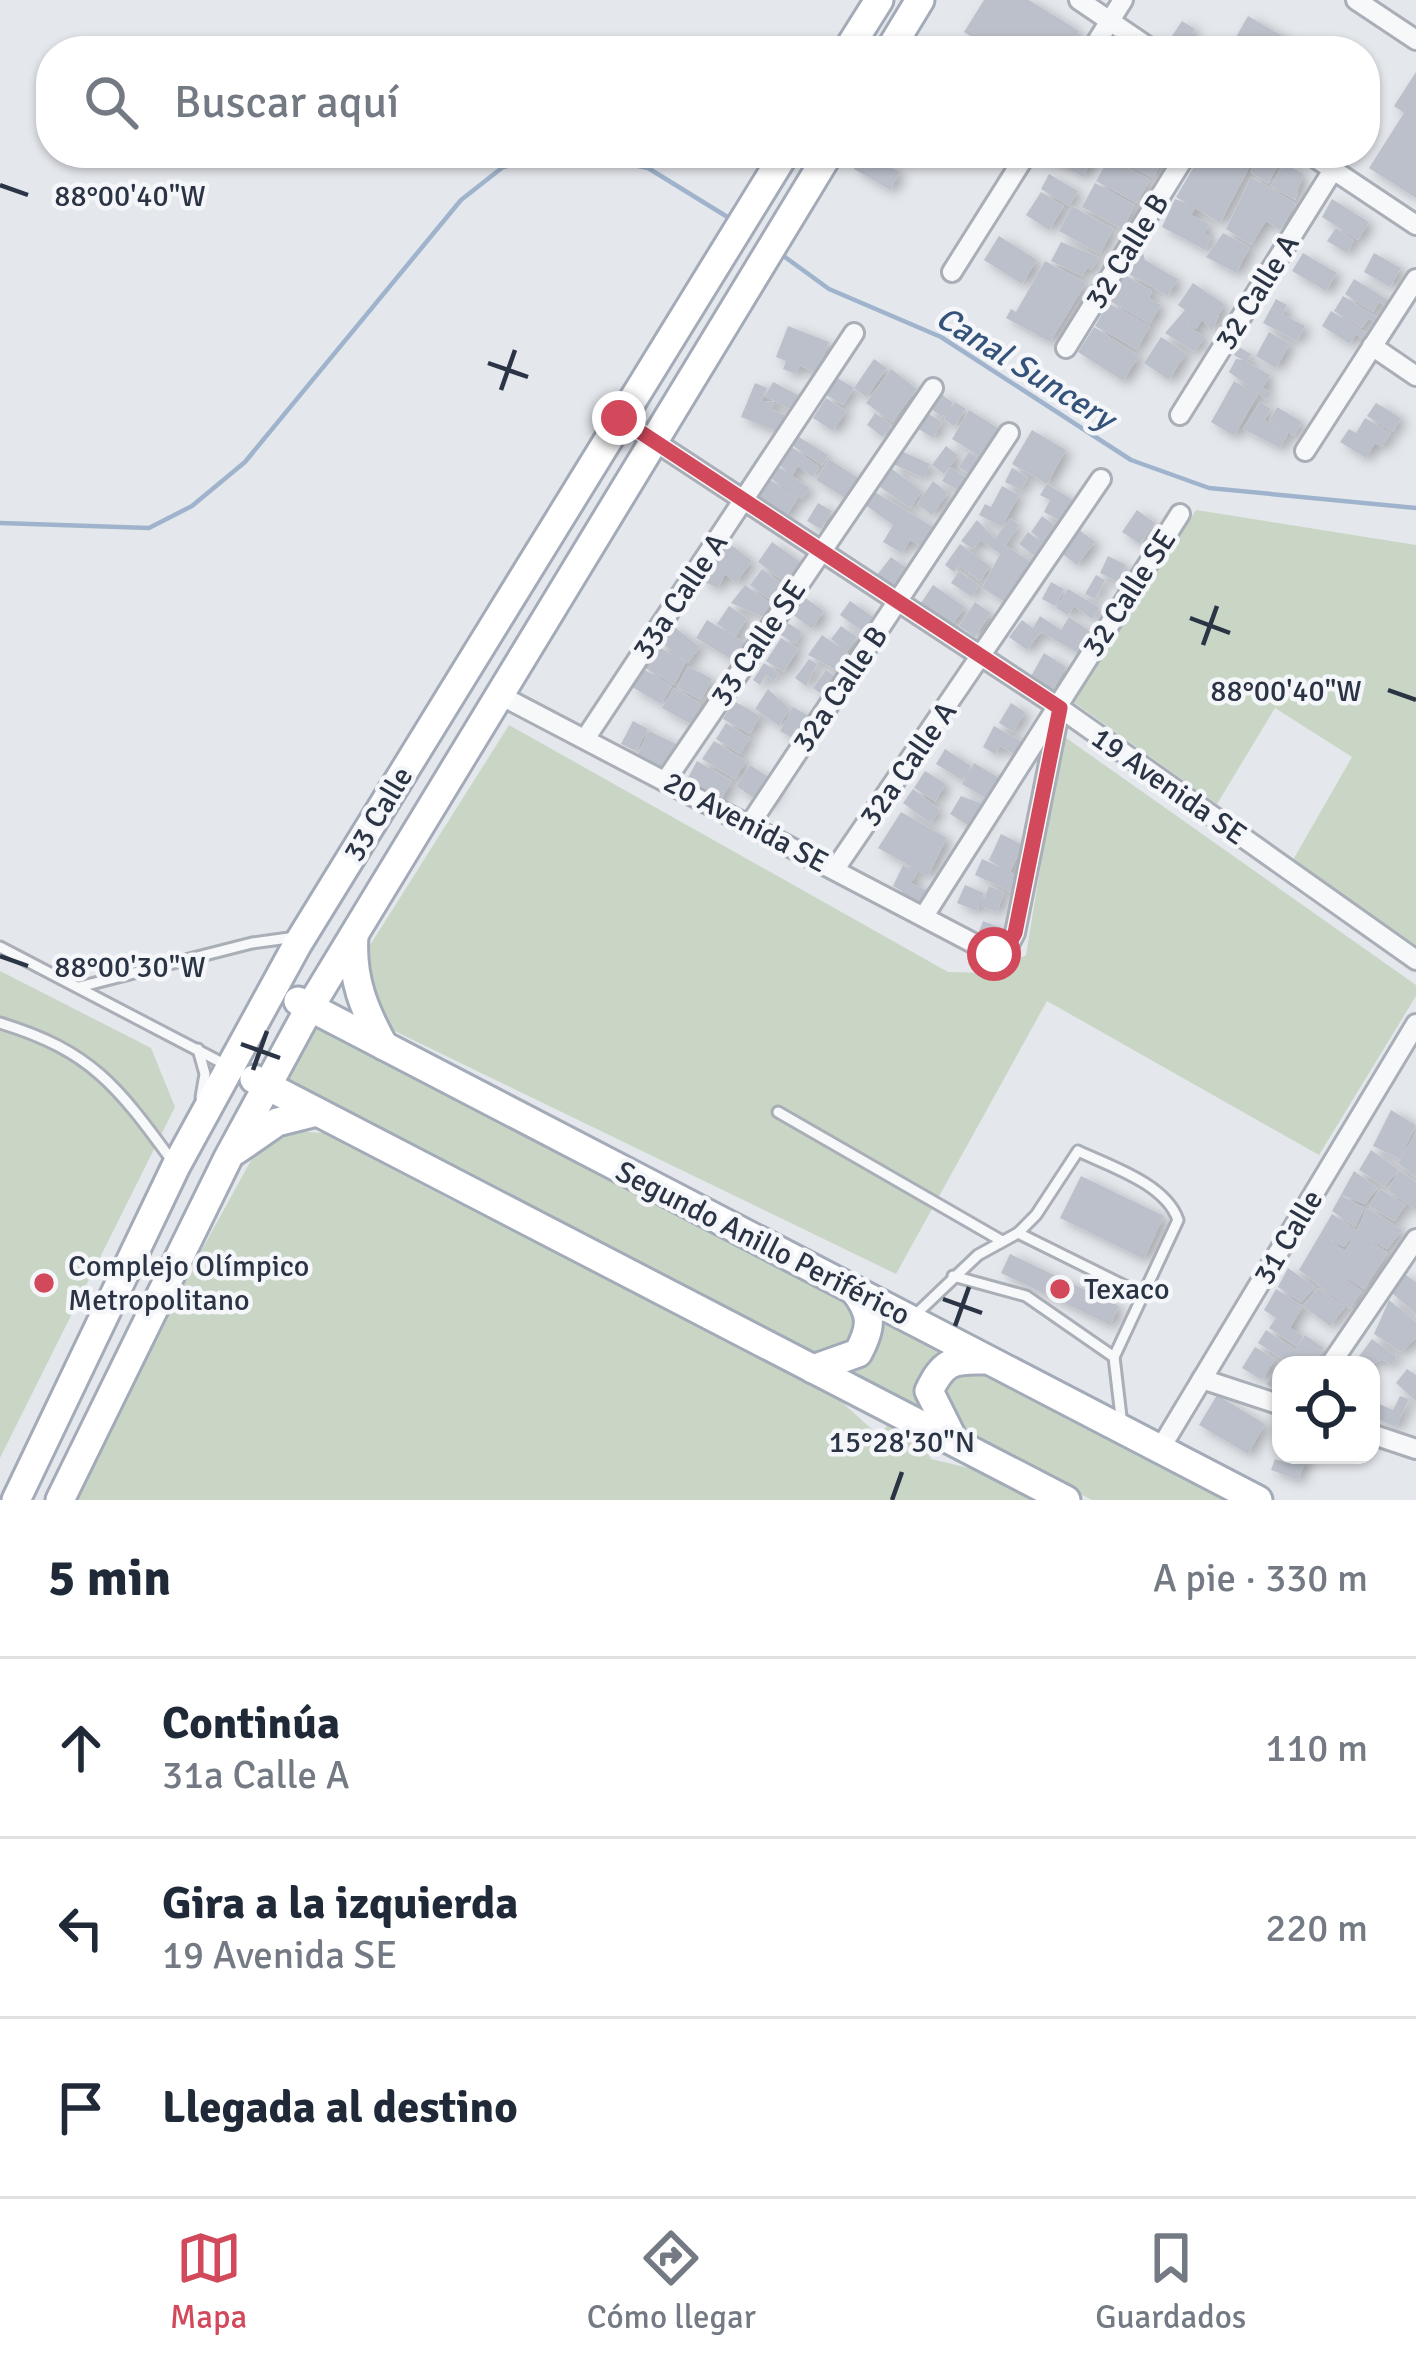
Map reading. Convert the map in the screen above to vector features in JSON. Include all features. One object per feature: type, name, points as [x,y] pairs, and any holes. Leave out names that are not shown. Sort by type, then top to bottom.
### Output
[{"type":"main road","points":[[856,36],[879,0]]},
{"type":"main road","points":[[904,36],[920,0]]},
{"type":"main road","name":"33 Calle","points":[[16,1500],[228,1066],[303,936],[776,168]]},
{"type":"main road","name":"33 Calle","points":[[60,1500],[228,1158],[278,1091],[321,1013],[354,931],[820,168]]},
{"type":"main road","points":[[354,931],[355,976],[365,1012],[384,1046]]},
{"type":"main road","name":"Segundo Anillo Periférico","points":[[273,988],[1258,1500]]},
{"type":"main road","points":[[228,1066],[1066,1500]]},
{"type":"main road","points":[[228,1158],[277,1122],[317,1112]]},
{"type":"main road","points":[[813,1369],[859,1353],[871,1330],[869,1309],[854,1290]]},
{"type":"main road","points":[[955,1443],[929,1390],[941,1365],[956,1359],[988,1360]]},
{"type":"street","points":[[1079,0],[1132,36]]},
{"type":"street","points":[[1100,36],[1123,0]]},
{"type":"street","points":[[1355,0],[1416,40]]},
{"type":"street","points":[[952,272],[1018,168]]},
{"type":"street","name":"32 Calle B","points":[[1066,348],[1178,168]]},
{"type":"street","points":[[1331,168],[1416,225]]},
{"type":"street","name":"32 Calle A","points":[[1180,415],[1334,170]]},
{"type":"street","points":[[1305,451],[1416,279]]},
{"type":"street","name":"33a Calle A","points":[[585,739],[854,333]]},
{"type":"street","points":[[1372,346],[1416,376]]},
{"type":"street","name":"33 Calle SE","points":[[665,780],[933,388]]},
{"type":"street","name":"19 Avenida SE","points":[[619,418],[741,503],[1060,708],[1416,960]]},
{"type":"street","name":"32a Calle B","points":[[750,824],[1009,433]]},
{"type":"street","name":"32a Calle A","points":[[835,869],[1101,479]]},
{"type":"street","name":"32 Calle SE","points":[[924,916],[1180,514]]},
{"type":"street","name":"20 Avenida SE","points":[[496,693],[994,954],[1007,948],[1015,933],[1060,708]]},
{"type":"street","name":"31 Calle","points":[[1160,1449],[1416,1024]]},
{"type":"street","points":[[1336,1356],[1416,1239]]},
{"type":"street","points":[[1202,1379],[1272,1402]]},
{"type":"street","points":[[1380,1437],[1416,1449]]},
{"type":"lane","points":[[79,987],[252,943],[303,936]]},
{"type":"lane","points":[[0,947],[228,1066]]},
{"type":"lane","points":[[0,1024],[50,1038],[114,1082],[176,1166]]},
{"type":"lane","points":[[197,1127],[205,1074],[198,1049]]},
{"type":"lane","points":[[778,1112],[1002,1240]]},
{"type":"lane","points":[[910,1319],[952,1276],[1018,1233],[1078,1151],[1125,1173],[1172,1204],[1178,1220],[1114,1357],[1123,1430]]},
{"type":"lane","points":[[1018,1233],[1141,1294]]},
{"type":"lane","points":[[952,1276],[1026,1296],[1114,1357]]},
{"type":"green space","points":[[1196,510],[1416,545],[1416,945],[1293,860],[1352,757],[1275,708],[1217,804],[1072,701]]},
{"type":"green space","points":[[509,725],[948,972],[994,973],[1026,955],[1062,735],[1416,985],[1416,996],[1319,1155],[1047,1001],[896,1274],[378,1023],[367,950]]},
{"type":"green space","name":"Complejo Olímpico Metropolitano","points":[[0,971],[151,1048],[175,1107],[0,1458]]},
{"type":"green space","points":[[308,1011],[853,1290],[857,1351],[816,1361],[267,1085]]},
{"type":"green space","points":[[292,1131],[324,1133],[455,1202],[515,1225],[831,1392],[879,1436],[889,1423],[919,1437],[931,1459],[985,1472],[1036,1500],[67,1500],[157,1313],[180,1289],[258,1148]]},
{"type":"green space","points":[[872,1300],[967,1350],[939,1364],[935,1422],[837,1368]]},
{"type":"green space","points":[[985,1366],[1246,1500],[1092,1500],[962,1431],[940,1397],[946,1373]]},
{"type":"building","points":[[984,0],[1029,0],[1079,31],[1076,36],[971,36],[964,32]]},
{"type":"building","points":[[1248,16],[1282,36],[1237,36]]},
{"type":"building","points":[[1182,21],[1195,29],[1191,36],[1172,36]]},
{"type":"building","points":[[1416,72],[1416,198],[1369,168],[1380,168],[1380,151],[1404,113],[1394,106]]},
{"type":"building","points":[[892,168],[900,172],[890,190],[854,169]]},
{"type":"building","points":[[1067,168],[1088,168],[1083,177]]},
{"type":"building","points":[[1103,168],[1128,168],[1150,180],[1137,203],[1096,181]]},
{"type":"building","points":[[1135,168],[1159,168],[1153,178]]},
{"type":"building","points":[[1193,168],[1249,168],[1220,223],[1195,208],[1191,215],[1209,224],[1204,233],[1211,238],[1205,250],[1162,227],[1175,199],[1188,204],[1176,197]]},
{"type":"building","points":[[1252,168],[1276,168],[1268,183],[1250,172]]},
{"type":"building","points":[[1281,168],[1303,174],[1295,200],[1271,186]]},
{"type":"building","points":[[1049,174],[1078,191],[1069,206],[1041,189]]},
{"type":"building","points":[[1251,177],[1296,204],[1280,230],[1266,221],[1251,245],[1226,229]]},
{"type":"building","points":[[1095,183],[1135,205],[1123,229],[1082,207]]},
{"type":"building","points":[[1041,192],[1064,206],[1049,230],[1026,215]]},
{"type":"building","points":[[1332,199],[1369,222],[1358,240],[1322,217]]},
{"type":"building","points":[[1072,206],[1113,229],[1100,254],[1059,231]]},
{"type":"building","points":[[1336,228],[1354,240],[1347,253],[1327,241]]},
{"type":"building","points":[[1223,233],[1250,247],[1236,273],[1206,257]]},
{"type":"building","points":[[999,236],[1037,260],[1022,284],[984,260]]},
{"type":"building","points":[[1061,242],[1099,257],[1092,270],[1087,268],[1082,276],[1051,261]]},
{"type":"building","points":[[1143,253],[1145,260],[1178,279],[1168,296],[1127,273]]},
{"type":"building","points":[[1303,253],[1337,273],[1326,291],[1292,271]]},
{"type":"building","points":[[1374,253],[1401,268],[1390,287],[1364,272]]},
{"type":"building","points":[[1045,261],[1086,283],[1050,342],[1006,318],[1011,309],[1016,312]]},
{"type":"building","points":[[1125,275],[1152,291],[1149,298],[1161,305],[1150,324],[1110,301]]},
{"type":"building","points":[[1354,279],[1390,301],[1387,306],[1379,302],[1373,312],[1345,294]]},
{"type":"building","points":[[1193,283],[1224,304],[1212,331],[1202,320],[1196,329],[1185,324],[1205,337],[1194,352],[1165,333],[1185,310],[1178,305]]},
{"type":"building","points":[[1343,296],[1379,318],[1377,323],[1369,318],[1362,328],[1334,311]]},
{"type":"building","points":[[1276,299],[1287,305],[1282,314],[1305,326],[1297,341],[1263,323]]},
{"type":"building","points":[[1108,303],[1150,326],[1137,349],[1095,326]]},
{"type":"building","points":[[1331,311],[1367,333],[1364,339],[1356,334],[1350,344],[1322,326]]},
{"type":"building","points":[[788,326],[829,342],[817,373],[800,366],[796,374],[783,369],[786,361],[776,357]]},
{"type":"building","points":[[1094,327],[1139,356],[1123,381],[1078,352]]},
{"type":"building","points":[[1269,332],[1290,344],[1276,368],[1256,356]]},
{"type":"building","points":[[1161,337],[1186,353],[1169,380],[1144,363]]},
{"type":"building","points":[[1239,347],[1251,354],[1247,362],[1270,375],[1263,388],[1271,393],[1267,400],[1229,372],[1236,359],[1243,360],[1234,355]]},
{"type":"building","points":[[874,359],[887,368],[866,397],[854,388]]},
{"type":"building","points":[[891,369],[917,389],[892,422],[866,403]]},
{"type":"building","points":[[836,377],[854,388],[843,405],[825,394]]},
{"type":"building","points":[[1234,381],[1258,395],[1234,436],[1211,422]]},
{"type":"building","points":[[773,382],[798,395],[790,409],[765,396]]},
{"type":"building","points":[[755,383],[767,388],[761,401],[774,402],[771,409],[785,415],[778,432],[741,417]]},
{"type":"building","points":[[940,393],[953,403],[942,417],[929,407]]},
{"type":"building","points":[[826,398],[846,411],[833,431],[813,418]]},
{"type":"building","points":[[955,402],[966,409],[954,426],[944,419]]},
{"type":"building","points":[[1260,402],[1271,409],[1264,420],[1288,434],[1280,448],[1243,429]]},
{"type":"building","points":[[1376,403],[1401,418],[1393,432],[1367,416]]},
{"type":"building","points":[[1277,407],[1302,422],[1294,436],[1269,421]]},
{"type":"building","points":[[969,410],[998,428],[981,457],[952,439]]},
{"type":"building","points":[[875,413],[892,425],[883,437],[867,425]]},
{"type":"building","points":[[927,413],[942,422],[933,438],[917,428]]},
{"type":"building","points":[[1365,418],[1391,433],[1382,447],[1375,443],[1366,458],[1340,442],[1349,429],[1356,433]]},
{"type":"building","points":[[1032,430],[1066,450],[1047,484],[1012,464]]},
{"type":"building","points":[[799,437],[828,455],[822,465],[793,446]]},
{"type":"building","points":[[946,446],[958,455],[944,474],[932,465]]},
{"type":"building","points":[[792,447],[819,467],[813,477],[798,466],[792,476],[810,488],[802,499],[769,477],[777,466],[788,473],[777,463]]},
{"type":"building","points":[[899,450],[930,464],[924,478],[893,464]]},
{"type":"building","points":[[969,452],[981,460],[971,475],[959,467]]},
{"type":"building","points":[[829,459],[858,478],[845,498],[816,480]]},
{"type":"building","points":[[950,467],[967,478],[959,491],[942,481]]},
{"type":"building","points":[[1012,468],[1028,477],[1021,490],[1005,482]]},
{"type":"building","points":[[892,469],[922,491],[910,508],[880,487]]},
{"type":"building","points":[[767,478],[798,498],[785,518],[754,497]]},
{"type":"building","points":[[933,481],[948,493],[932,515],[917,504]]},
{"type":"building","points":[[1047,484],[1073,500],[1061,521],[1044,512],[1050,500],[1040,495]]},
{"type":"building","points":[[1002,486],[1019,495],[1002,527],[979,515],[985,504],[991,507]]},
{"type":"building","points":[[873,491],[935,528],[923,548],[910,540],[902,553],[883,542],[893,525],[864,504]]},
{"type":"building","points":[[818,503],[832,511],[821,529],[807,521]]},
{"type":"building","points":[[1137,510],[1155,523],[1140,544],[1122,532]]},
{"type":"building","points":[[1042,516],[1060,529],[1049,545],[1031,532]]},
{"type":"building","points":[[1010,518],[1019,525],[1005,545],[1034,564],[1008,604],[982,588],[1000,554],[980,540],[973,549],[961,541],[977,520],[995,539]]},
{"type":"building","points":[[1078,529],[1095,542],[1077,565],[1060,552]]},
{"type":"building","points":[[1028,532],[1045,545],[1036,557],[1019,544]]},
{"type":"building","points":[[726,541],[752,561],[736,583],[725,574],[718,588],[702,581]]},
{"type":"building","points":[[772,542],[802,563],[787,584],[758,562]]},
{"type":"building","points":[[960,544],[990,566],[980,581],[959,565],[954,572],[945,565]]},
{"type":"building","points":[[1108,556],[1126,565],[1118,582],[1100,573]]},
{"type":"building","points":[[891,557],[909,570],[896,588],[877,575]]},
{"type":"building","points":[[762,569],[784,585],[772,601],[750,585]]},
{"type":"building","points":[[959,571],[979,585],[972,597],[951,583]]},
{"type":"building","points":[[1096,575],[1105,580],[1095,599],[1085,594]]},
{"type":"building","points":[[1051,582],[1064,589],[1055,606],[1042,599]]},
{"type":"building","points":[[745,585],[773,605],[763,617],[731,603]]},
{"type":"building","points":[[933,585],[965,607],[950,627],[919,606]]},
{"type":"building","points":[[1068,589],[1100,608],[1092,619],[1074,606],[1068,615],[1056,608]]},
{"type":"building","points":[[804,597],[824,611],[812,629],[792,614]]},
{"type":"building","points":[[850,601],[873,617],[862,631],[840,615]]},
{"type":"building","points":[[975,602],[991,613],[975,637],[959,626]]},
{"type":"building","points":[[729,606],[747,618],[736,636],[717,624]]},
{"type":"building","points":[[1040,616],[1061,630],[1069,617],[1091,632],[1078,653],[1041,632],[1027,650],[1009,637],[1022,620],[1033,628]]},
{"type":"building","points":[[707,620],[747,644],[736,662],[696,638]]},
{"type":"building","points":[[788,623],[802,632],[795,644],[781,635]]},
{"type":"building","points":[[672,625],[700,647],[688,663],[659,641]]},
{"type":"building","points":[[841,626],[857,637],[847,651],[831,639]]},
{"type":"building","points":[[822,635],[855,658],[844,674],[808,655]]},
{"type":"building","points":[[781,638],[798,649],[784,672],[766,661]]},
{"type":"building","points":[[657,646],[686,662],[674,685],[645,668]]},
{"type":"building","points":[[1044,653],[1066,667],[1052,691],[1030,678]]},
{"type":"building","points":[[809,659],[817,664],[806,686],[795,678]]},
{"type":"building","points":[[764,663],[779,673],[774,681],[766,675],[760,685],[753,680]]},
{"type":"building","points":[[688,666],[712,679],[701,700],[677,687]]},
{"type":"building","points":[[643,669],[672,686],[661,704],[632,687]]},
{"type":"building","points":[[826,670],[839,679],[826,697],[813,688]]},
{"type":"building","points":[[674,688],[700,703],[694,726],[662,708]]},
{"type":"building","points":[[768,689],[790,709],[779,726],[755,709]]},
{"type":"building","points":[[734,701],[760,716],[750,734],[723,719]]},
{"type":"building","points":[[1011,703],[1025,712],[1013,732],[999,723]]},
{"type":"building","points":[[793,707],[813,718],[800,742],[780,731]]},
{"type":"building","points":[[633,721],[648,729],[636,751],[621,744]]},
{"type":"building","points":[[726,723],[750,738],[740,754],[716,739]]},
{"type":"building","points":[[994,726],[1028,745],[1021,758],[1000,746],[995,754],[983,747]]},
{"type":"building","points":[[649,731],[676,744],[664,769],[637,756]]},
{"type":"building","points":[[714,741],[746,761],[735,779],[702,759]]},
{"type":"building","points":[[945,749],[971,766],[962,780],[936,764]]},
{"type":"building","points":[[697,761],[732,781],[717,807],[683,787]]},
{"type":"building","points":[[974,763],[1006,782],[994,803],[962,784]]},
{"type":"building","points":[[750,765],[779,784],[765,805],[736,786]]},
{"type":"building","points":[[925,771],[946,784],[935,801],[914,788]]},
{"type":"building","points":[[913,789],[940,810],[930,823],[903,803]]},
{"type":"building","points":[[961,796],[991,807],[977,831],[950,814]]},
{"type":"building","points":[[901,812],[947,838],[928,876],[878,848]]},
{"type":"building","points":[[1001,834],[1023,845],[1010,872],[1020,877],[1013,893],[975,875],[982,859],[1006,870],[989,860]]},
{"type":"building","points":[[903,865],[917,872],[911,883],[929,892],[921,908],[900,897],[903,892],[893,886]]},
{"type":"building","points":[[965,885],[984,893],[977,911],[957,903]]},
{"type":"building","points":[[989,886],[1004,892],[997,912],[981,906]]},
{"type":"building","points":[[983,921],[1002,928],[996,944],[977,937]]},
{"type":"building","points":[[1391,1110],[1416,1125],[1400,1159],[1373,1146]]},
{"type":"building","points":[[1416,1132],[1416,1177],[1398,1163]]},
{"type":"building","points":[[1371,1150],[1399,1170],[1384,1186],[1359,1170]]},
{"type":"building","points":[[1399,1170],[1416,1182],[1416,1210],[1388,1190]]},
{"type":"building","points":[[1354,1171],[1377,1188],[1365,1204],[1341,1195]]},
{"type":"building","points":[[1081,1176],[1164,1216],[1144,1259],[1060,1218]]},
{"type":"building","points":[[1380,1189],[1406,1205],[1394,1221],[1369,1206]]},
{"type":"building","points":[[1341,1195],[1364,1208],[1355,1227],[1332,1211]]},
{"type":"building","points":[[1367,1208],[1402,1230],[1387,1249],[1365,1237],[1388,1253],[1364,1289],[1333,1270],[1362,1291],[1350,1309],[1299,1270],[1332,1214],[1357,1231]]},
{"type":"building","name":"Texaco","points":[[1010,1254],[1119,1306],[1110,1325],[1001,1273]]},
{"type":"building","points":[[1288,1268],[1315,1287],[1301,1302],[1278,1287]]},
{"type":"building","points":[[1403,1273],[1416,1282],[1416,1314],[1391,1292]]},
{"type":"building","points":[[1318,1288],[1345,1307],[1330,1326],[1303,1306]]},
{"type":"building","points":[[1276,1289],[1303,1306],[1290,1328],[1303,1336],[1296,1346],[1269,1328],[1276,1318],[1264,1310]]},
{"type":"building","points":[[1389,1300],[1416,1322],[1416,1338],[1401,1352],[1374,1334]]},
{"type":"building","points":[[1266,1330],[1296,1350],[1305,1335],[1324,1348],[1319,1356],[1278,1356],[1258,1343]]},
{"type":"building","points":[[1372,1339],[1397,1357],[1391,1365],[1380,1361],[1380,1356],[1359,1356]]},
{"type":"building","points":[[1255,1347],[1272,1357],[1262,1380],[1242,1368]]},
{"type":"building","points":[[1407,1369],[1416,1375],[1416,1401],[1396,1383]]},
{"type":"building","points":[[1217,1395],[1265,1424],[1248,1454],[1199,1425]]},
{"type":"building","points":[[1400,1396],[1409,1399],[1396,1427],[1380,1420],[1380,1404],[1393,1410]]},
{"type":"building","points":[[1273,1464],[1304,1464],[1298,1480],[1271,1470]]},
{"type":"waterway","name":"Canal Suncery","points":[[0,523],[149,528],[192,506],[245,462],[461,200],[502,168]]},
{"type":"waterway","name":"Canal Suncery","points":[[648,168],[734,221]]},
{"type":"waterway","name":"Canal Suncery","points":[[778,252],[829,289],[941,337],[1131,460],[1209,488],[1416,508]]},
{"type":"place","name":"Complejo Olímpico Metropolitano","points":[[44,1283]]},
{"type":"place","name":"Texaco","points":[[1060,1289]]},
{"type":"route","points":[[619,418],[741,503],[1060,708],[1015,933],[1007,948],[994,954]]}]
